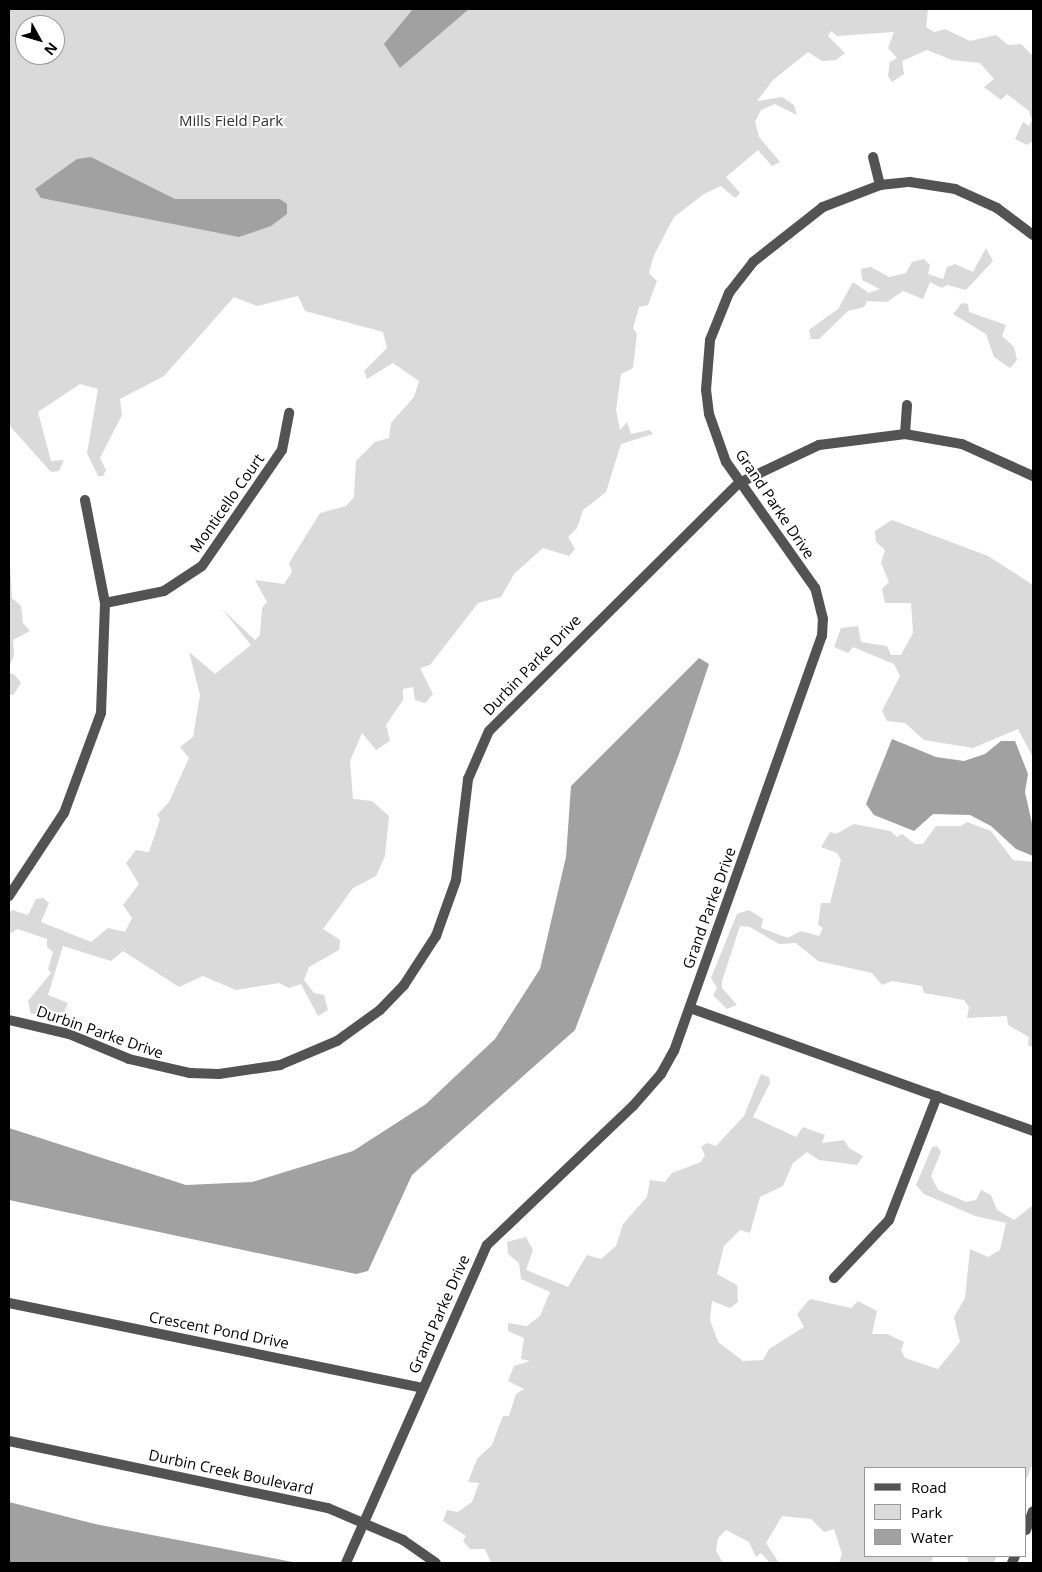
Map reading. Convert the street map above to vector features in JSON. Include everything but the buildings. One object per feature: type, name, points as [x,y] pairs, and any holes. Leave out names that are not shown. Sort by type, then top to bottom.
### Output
[{"type":"street","points":[[873,157],[880,185]]},
{"type":"street","name":"Grand Parke Drive","points":[[346,1563],[487,1245],[645,1094],[674,1050],[822,636],[822,611],[815,588],[739,483],[716,439],[708,406],[706,365],[718,316],[740,277],[772,244],[823,207],[880,185],[910,182],[955,189],[997,208],[1033,235]]},
{"type":"street","points":[[905,434],[907,405]]},
{"type":"street","name":"Monticello Court","points":[[105,603],[164,591],[202,566],[282,450],[289,413]]},
{"type":"street","name":"Durbin Parke Drive","points":[[9,1020],[69,1034],[161,1068],[219,1074],[280,1065],[357,1029],[404,985],[447,912],[460,856],[468,778],[489,731],[739,483],[819,446],[905,434],[962,444],[1033,476]]},
{"type":"street","points":[[9,896],[64,814],[94,743],[105,683],[105,603],[86,500]]},
{"type":"street","points":[[690,1008],[1033,1131]]},
{"type":"street","points":[[834,1278],[889,1220],[937,1096]]},
{"type":"street","name":"Crescent Pond Drive","points":[[9,1303],[422,1388]]},
{"type":"street","name":"Durbin Creek Boulevard","points":[[9,1441],[300,1501],[365,1521],[436,1563]]},
{"type":"street","points":[[1027,1527],[1033,1511]]},
{"type":"green space","name":"Mills Field Park","points":[[9,9],[928,9],[926,27],[934,32],[945,29],[970,41],[996,35],[1008,45],[1021,44],[1033,56],[1033,141],[1027,145],[1015,139],[1023,122],[1029,126],[1032,120],[1029,111],[1007,94],[1001,100],[984,87],[994,79],[980,63],[952,60],[927,50],[902,61],[904,74],[892,82],[888,76],[890,62],[897,58],[888,48],[894,32],[837,36],[831,31],[828,36],[845,53],[836,60],[822,61],[808,52],[773,80],[757,101],[782,97],[794,105],[797,115],[775,104],[761,110],[755,122],[759,137],[780,162],[772,166],[758,150],[726,177],[740,193],[735,198],[721,186],[704,194],[674,217],[654,255],[649,273],[657,281],[648,305],[639,307],[633,328],[637,334],[633,368],[621,374],[616,410],[620,430],[627,422],[631,434],[650,430],[653,434],[621,444],[606,492],[583,510],[577,528],[568,537],[575,549],[569,556],[543,548],[514,574],[501,597],[478,603],[430,665],[420,668],[433,694],[425,703],[415,700],[413,687],[403,689],[403,700],[386,725],[390,741],[376,750],[362,733],[350,761],[353,799],[372,801],[389,816],[385,856],[376,876],[353,888],[323,929],[340,940],[339,950],[309,967],[304,980],[314,993],[324,995],[328,1010],[318,1016],[301,984],[289,988],[279,983],[236,990],[203,976],[179,987],[123,951],[111,961],[63,946],[48,995],[68,1003],[64,1012],[31,1014],[28,1001],[51,973],[48,969],[53,952],[47,947],[47,939],[18,929],[9,934],[9,914],[12,910],[28,915],[36,899],[43,898],[49,903],[41,922],[91,942],[108,928],[125,932],[132,918],[123,905],[139,884],[126,863],[136,850],[149,852],[160,819],[157,815],[169,802],[189,758],[180,747],[193,737],[200,695],[189,652],[215,674],[251,645],[222,609],[255,640],[260,635],[262,608],[267,602],[255,580],[284,584],[292,572],[289,563],[320,513],[346,506],[354,497],[356,461],[375,442],[389,438],[391,423],[414,397],[419,381],[393,363],[367,379],[364,371],[387,348],[383,332],[305,311],[298,296],[257,306],[234,297],[164,376],[120,399],[122,415],[100,458],[106,470],[103,476],[98,476],[87,453],[98,389],[80,384],[38,412],[51,461],[64,460],[59,471],[51,472],[9,425]]},
{"type":"green space","points":[[986,248],[993,261],[966,290],[947,285],[942,288],[930,282],[923,299],[903,291],[887,302],[867,301],[864,307],[848,311],[819,339],[811,339],[809,330],[838,309],[853,282],[869,293],[880,289],[862,280],[861,269],[871,267],[889,277],[906,273],[912,262],[924,259],[930,265],[928,274],[943,279],[947,267],[955,264],[973,272]]},
{"type":"green space","points":[[962,303],[968,304],[969,312],[1006,325],[1002,336],[1014,347],[1017,360],[1010,368],[994,357],[986,334],[953,314]]},
{"type":"green space","points":[[892,520],[988,556],[1033,585],[1033,757],[1018,729],[973,748],[924,740],[905,723],[887,721],[882,711],[900,676],[894,664],[853,647],[848,653],[834,647],[841,628],[858,626],[861,642],[887,646],[891,655],[901,655],[913,633],[911,603],[885,603],[882,589],[889,582],[881,563],[885,550],[876,542],[875,531]]},
{"type":"green space","points":[[9,549],[12,598],[21,606],[23,623],[30,631],[13,640],[14,656],[9,667]]},
{"type":"green space","points":[[9,674],[14,674],[21,683],[13,695],[9,694]]},
{"type":"green space","points":[[967,822],[991,831],[1013,860],[1033,862],[1033,1047],[1028,1045],[1029,1037],[1008,1025],[1007,1016],[967,1018],[969,1007],[964,1000],[924,993],[922,986],[892,981],[882,985],[872,973],[818,961],[796,943],[779,944],[750,927],[740,926],[722,981],[722,988],[737,1005],[727,1009],[713,995],[717,988],[711,978],[737,914],[749,910],[763,919],[761,928],[788,938],[801,931],[819,936],[823,928],[818,925],[821,903],[830,903],[841,860],[837,853],[821,847],[830,832],[836,834],[854,824],[890,831],[897,837],[902,834],[915,844],[923,844],[936,826],[961,826]]},
{"type":"green space","points":[[761,1074],[769,1077],[770,1083],[753,1117],[796,1137],[803,1127],[825,1135],[822,1143],[844,1140],[849,1148],[863,1156],[857,1165],[819,1160],[807,1152],[793,1163],[783,1186],[760,1197],[750,1233],[740,1230],[724,1246],[717,1274],[737,1285],[738,1302],[730,1308],[712,1301],[710,1320],[718,1342],[743,1361],[763,1360],[769,1349],[804,1327],[797,1314],[810,1299],[851,1308],[858,1301],[877,1311],[872,1334],[887,1334],[904,1342],[901,1350],[905,1358],[938,1369],[960,1342],[954,1317],[965,1298],[970,1249],[988,1257],[1000,1250],[1006,1223],[975,1216],[924,1194],[916,1185],[932,1147],[937,1146],[941,1152],[931,1176],[938,1190],[966,1202],[976,1200],[981,1190],[991,1195],[997,1210],[1014,1220],[1032,1206],[1033,1463],[1027,1478],[1027,1467],[864,1467],[864,1557],[933,1557],[931,1563],[839,1563],[842,1554],[834,1529],[824,1532],[811,1519],[782,1516],[766,1543],[779,1563],[770,1563],[761,1553],[756,1557],[749,1542],[726,1530],[718,1538],[716,1551],[723,1563],[491,1563],[485,1549],[470,1549],[463,1541],[466,1536],[443,1521],[447,1510],[458,1512],[472,1502],[479,1483],[468,1482],[477,1459],[492,1445],[503,1416],[509,1416],[516,1394],[524,1389],[508,1381],[514,1366],[530,1361],[521,1359],[524,1338],[508,1331],[508,1323],[527,1326],[540,1316],[550,1292],[521,1279],[519,1263],[508,1254],[507,1242],[526,1237],[533,1250],[526,1270],[568,1287],[587,1255],[601,1259],[616,1246],[623,1224],[647,1197],[650,1180],[665,1182],[672,1173],[701,1162],[705,1155],[701,1147],[707,1143],[716,1146],[744,1116]]},
{"type":"green space","points":[[967,1557],[996,1557],[993,1563],[968,1563]]},
{"type":"water","points":[[413,9],[469,9],[400,68],[384,44]]},
{"type":"water","points":[[91,157],[175,199],[280,199],[287,204],[287,214],[271,226],[239,237],[41,198],[35,189],[77,159]]},
{"type":"water","points":[[699,658],[709,664],[679,754],[575,1030],[412,1175],[368,1271],[356,1274],[9,1200],[9,1128],[186,1185],[252,1182],[353,1151],[426,1104],[495,1039],[540,969],[566,857],[571,786]]},
{"type":"water","points":[[892,739],[936,757],[964,761],[985,754],[1001,741],[1015,741],[1028,774],[1025,792],[1033,828],[1033,856],[1016,849],[991,826],[970,815],[933,814],[914,831],[874,815],[866,804]]},
{"type":"water","points":[[9,1502],[95,1524],[298,1563],[9,1563]]}]
